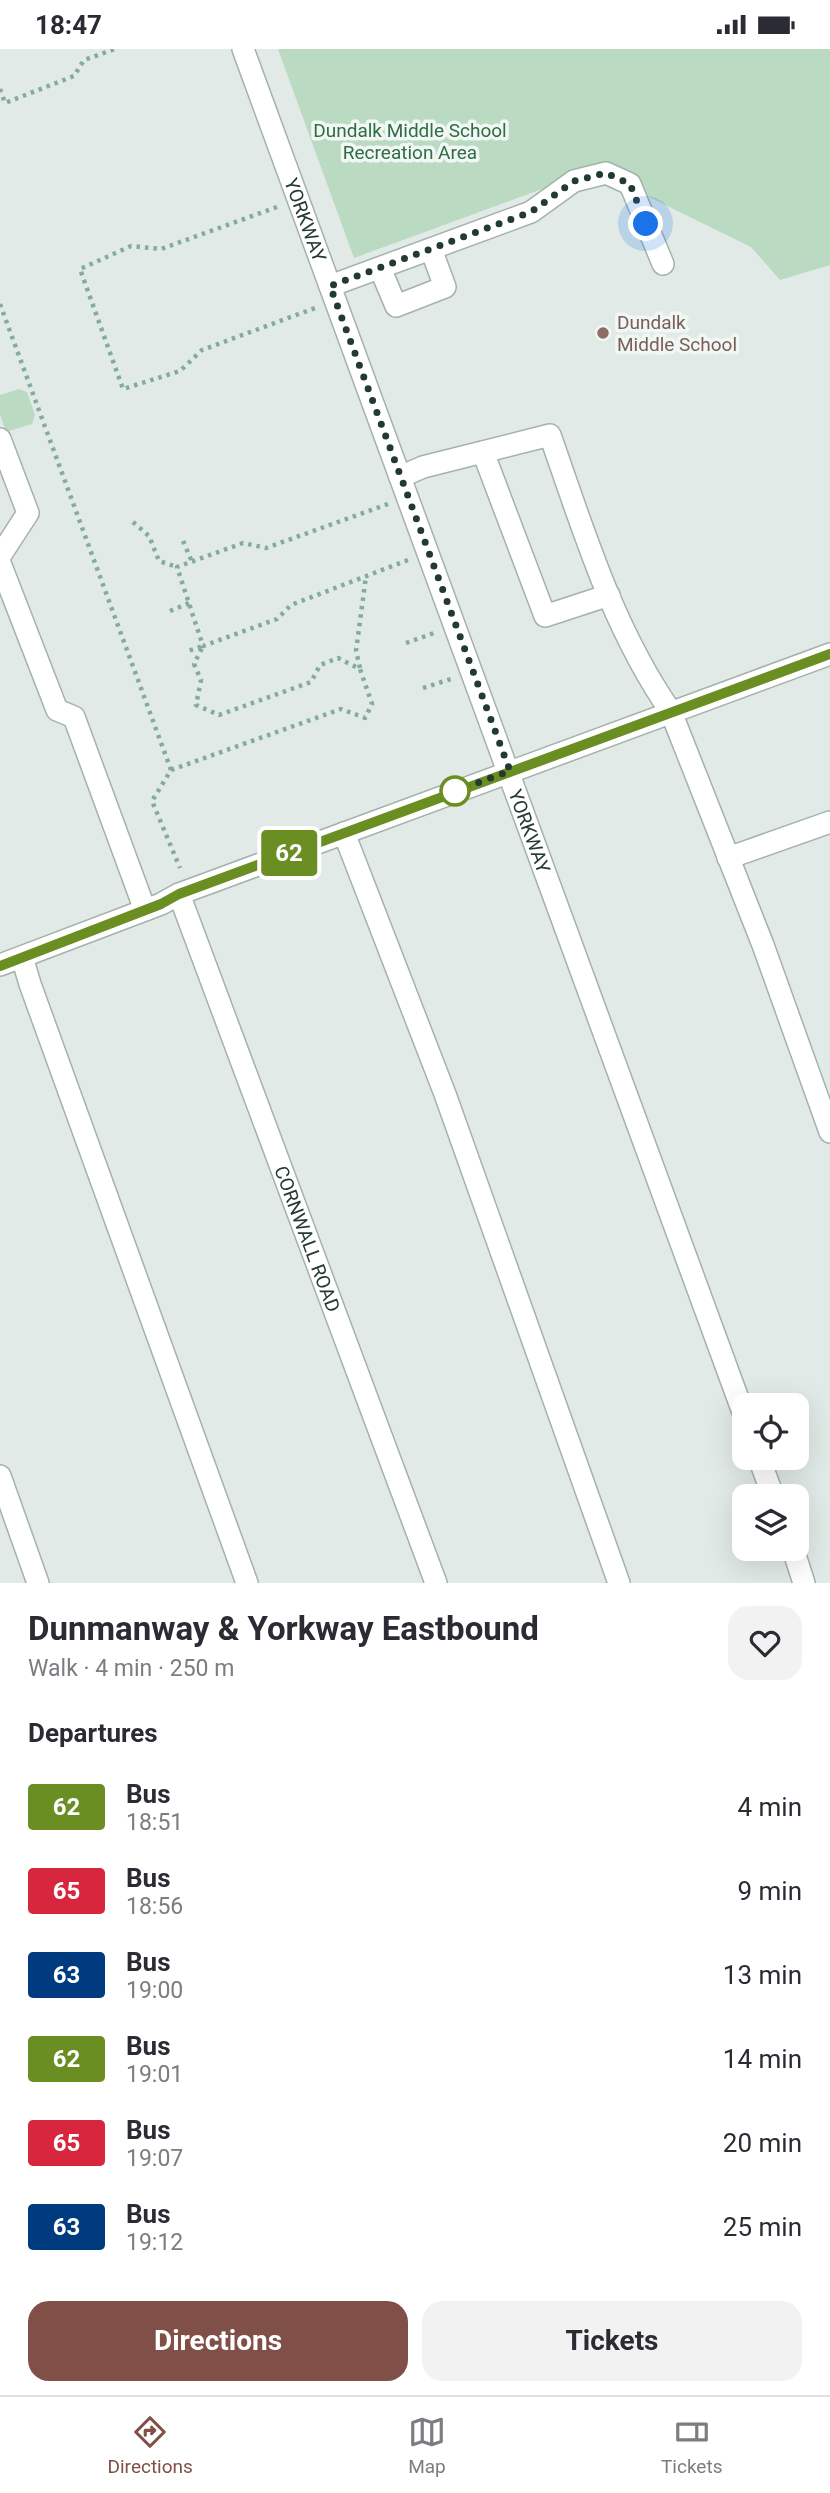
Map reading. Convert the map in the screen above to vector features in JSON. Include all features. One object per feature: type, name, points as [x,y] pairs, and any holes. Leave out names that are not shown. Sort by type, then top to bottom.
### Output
[{"type":"street","name":"YORKWAY","points":[[243,49],[736,1393]]},
{"type":"street","points":[[333,293],[380,268],[531,212],[574,181],[606,173],[630,184],[663,264]]},
{"type":"street","points":[[380,268],[396,306],[445,287],[431,249]]},
{"type":"street","points":[[400,477],[423,467],[550,435],[597,570],[656,691],[671,712],[763,945],[830,1132]]},
{"type":"street","points":[[0,439],[28,513],[0,556]]},
{"type":"street","points":[[483,452],[545,616],[609,595]]},
{"type":"street","points":[[0,563],[57,710],[74,717],[145,909]]},
{"type":"street","points":[[0,965],[179,894],[830,653]]},
{"type":"street","points":[[728,858],[830,822]]},
{"type":"street","points":[[344,833],[445,1094],[619,1583]]},
{"type":"street","name":"CORNWALL ROAD","points":[[179,894],[436,1583]]},
{"type":"street","points":[[22,957],[247,1583]]},
{"type":"street","points":[[0,1476],[38,1583]]},
{"type":"street","points":[[797,1561],[804,1583]]},
{"type":"path","points":[[0,89],[5,103],[74,76],[84,60],[116,49]]},
{"type":"path","points":[[299,199],[161,249],[131,246],[80,269],[123,389],[180,371],[202,350],[333,293]]},
{"type":"path","points":[[0,304],[172,770]]},
{"type":"path","points":[[133,521],[149,536],[159,561],[177,567],[243,543],[266,548],[408,497]]},
{"type":"path","points":[[183,541],[192,562]]},
{"type":"path","points":[[184,652],[277,619],[291,605],[428,552]]},
{"type":"path","points":[[177,567],[204,646],[194,664],[201,680],[196,705],[219,715],[311,682],[320,665],[338,658],[360,669]]},
{"type":"path","points":[[180,868],[152,801],[172,770],[341,709],[365,718],[372,704],[356,651],[366,576]]},
{"type":"path","points":[[170,611],[189,604]]},
{"type":"path","points":[[407,643],[434,633]]},
{"type":"path","points":[[423,688],[451,679]]},
{"type":"green space","name":"Dundalk Middle School Recreation Area","points":[[278,49],[830,49],[830,265],[780,280],[751,247],[594,170],[354,258]]},
{"type":"green space","points":[[19,389],[27,392],[35,415],[32,424],[6,432],[0,415],[0,395]]},
{"type":"bus line","name":"62","points":[[0,966],[161,904],[179,894],[830,654]]},
{"type":"place","name":"Dundalk Middle School","points":[[603,333]]},
{"type":"route","points":[[455,791],[510,771],[330,286],[531,212],[574,181],[606,173],[630,184],[646,224]]}]
